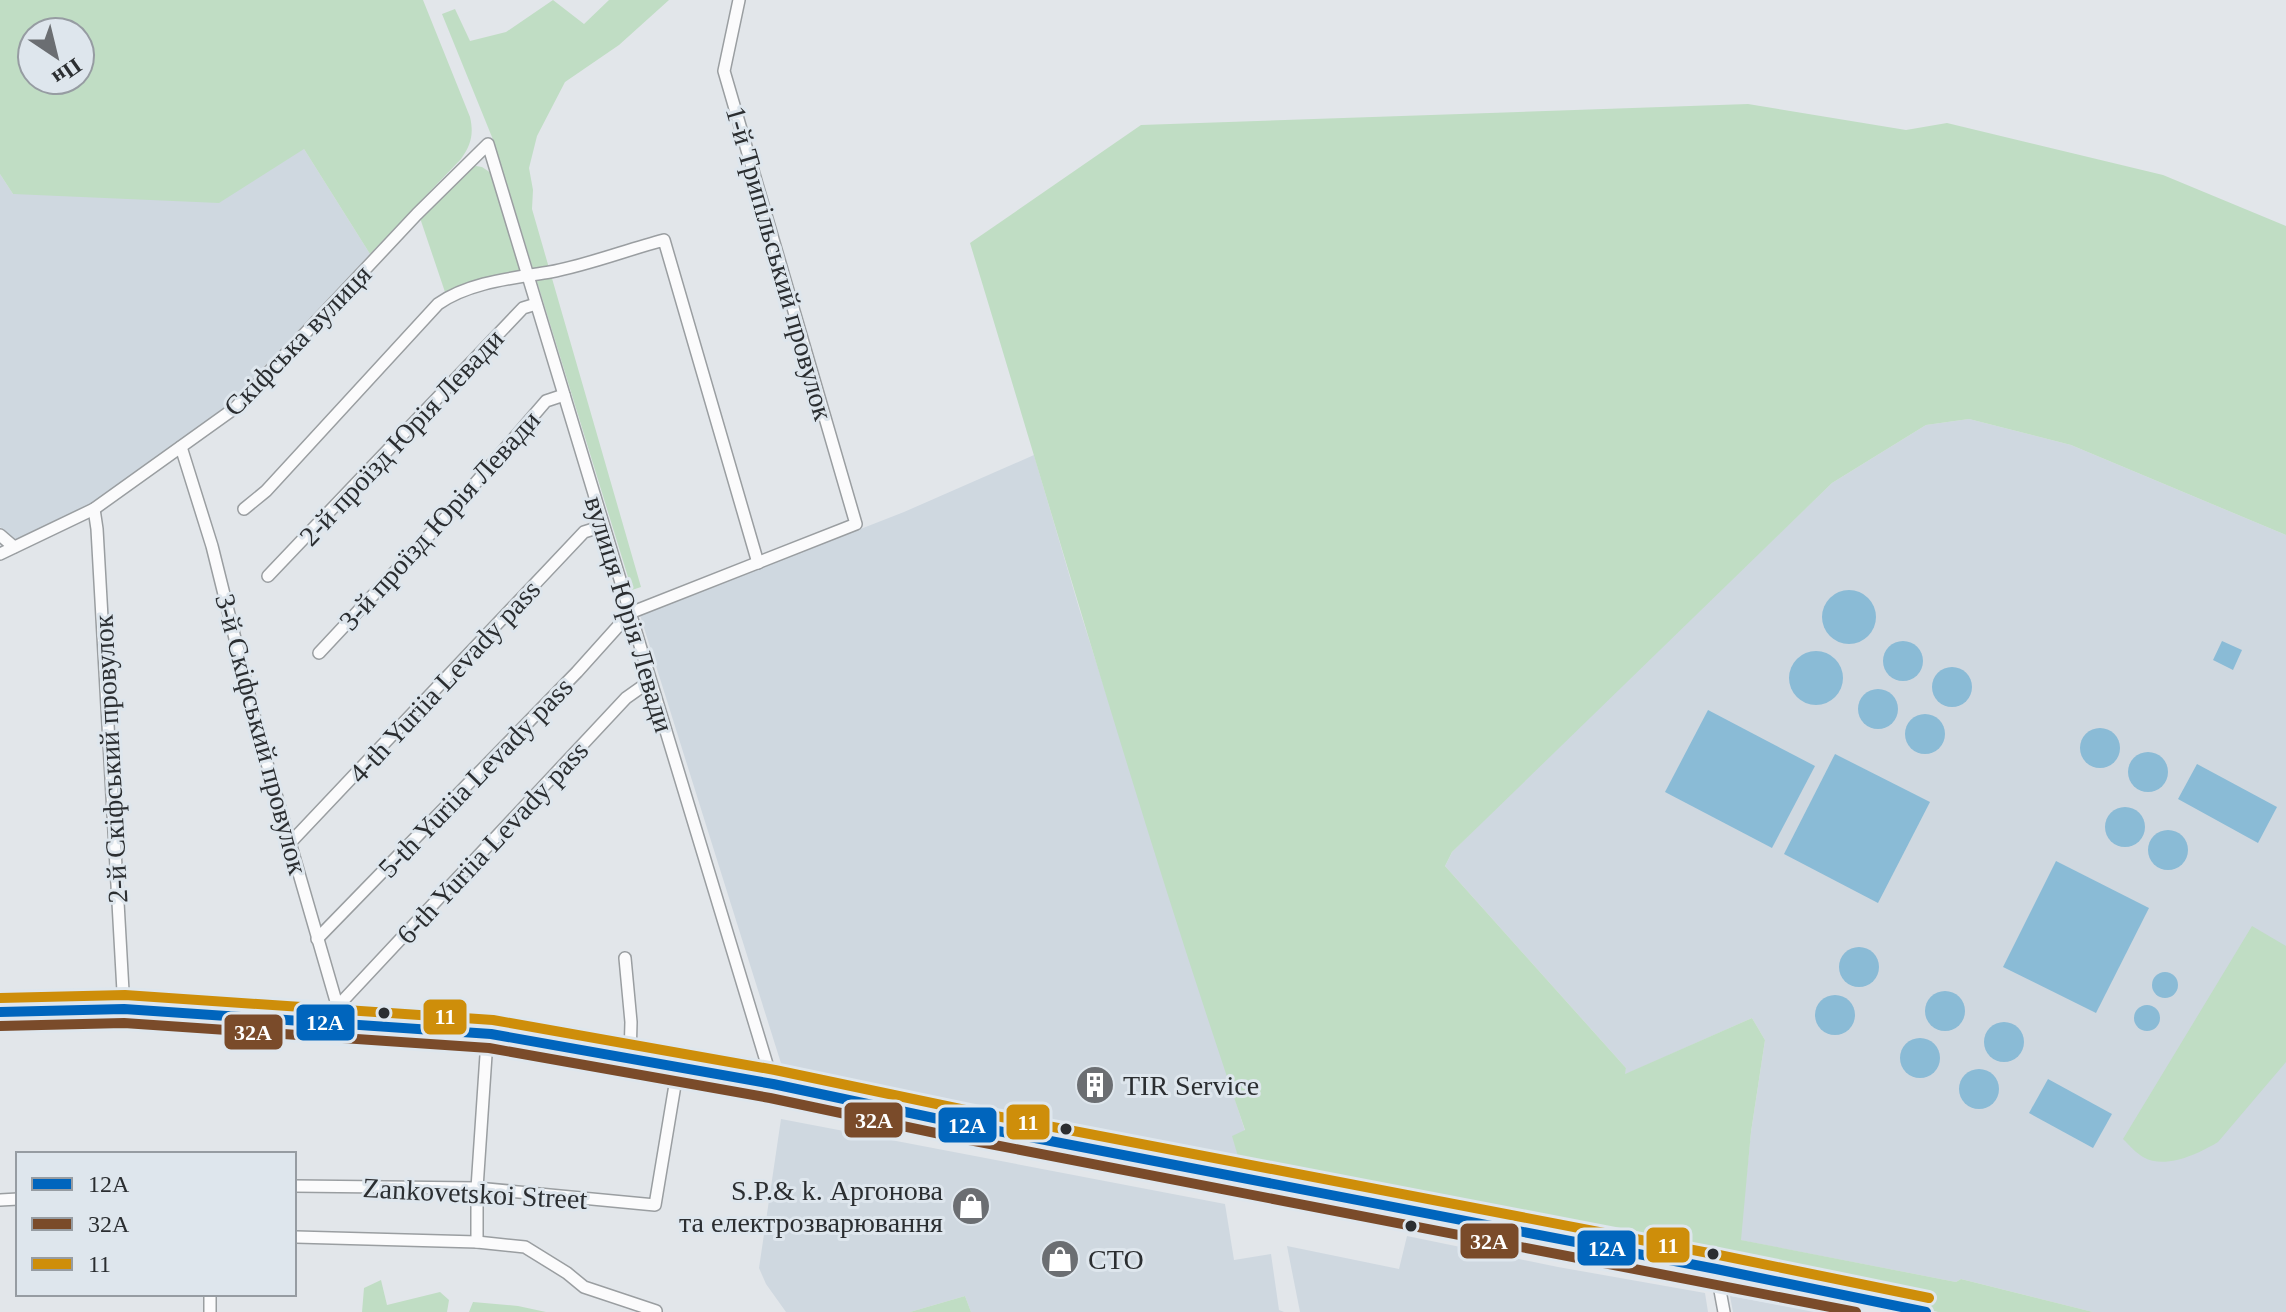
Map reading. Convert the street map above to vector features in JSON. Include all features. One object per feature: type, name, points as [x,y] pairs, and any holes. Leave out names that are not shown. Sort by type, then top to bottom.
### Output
[{"type":"street","name":"1-й Трипільський провулок","points":[[739,0],[724,71],[856,524],[758,563]]},
{"type":"street","name":"вулиця Юрія Левади","points":[[488,144],[773,1084]]},
{"type":"street","name":"Скіфська вулиця","points":[[0,554],[94,509],[235,408],[417,214],[488,144]]},
{"type":"street","points":[[244,509],[266,491],[438,304],[452,294],[527,274],[550,272],[664,240],[758,563],[630,613]]},
{"type":"street","name":"2-й проїзд Юрія Левади","points":[[268,576],[523,308],[536,304]]},
{"type":"street","name":"3-й проїзд Юрія Левади","points":[[319,653],[448,515],[546,401],[564,395]]},
{"type":"street","name":"3-й Скіфський провулок","points":[[181,447],[212,546],[260,739],[342,1022]]},
{"type":"street","name":"2-й Скіфський провулок","points":[[94,509],[124,1009]]},
{"type":"street","name":"4-th Yuriia Levady pass","points":[[290,843],[584,532],[603,526]]},
{"type":"street","points":[[0,535],[14,547]]},
{"type":"street","name":"5-th Yuriia Levady pass","points":[[317,939],[577,672],[630,613]]},
{"type":"street","name":"6-th Yuriia Levady pass","points":[[337,1007],[626,698],[650,681]]},
{"type":"street","points":[[625,958],[631,1022],[630,1059]]},
{"type":"street","points":[[0,1012],[124,1009],[491,1034],[773,1084],[982,1128],[1926,1312]]},
{"type":"street","points":[[477,1242],[477,1188],[486,1055],[491,1034]]},
{"type":"street","name":"Zankovetskoi Street","points":[[296,1186],[477,1188],[655,1205],[678,1067]]},
{"type":"street","points":[[296,1237],[477,1242],[525,1247],[584,1287],[656,1311]]},
{"type":"street","points":[[1716,1269],[1724,1312]]},
{"type":"shaded area","points":[[304,149],[370,254],[224,409],[90,505],[14,540],[0,527],[0,174],[13,194]]},
{"type":"shaded area","points":[[1969,419],[2071,445],[2286,535],[2286,1312],[2093,1312],[1961,1279],[1956,1282],[1740,1240],[1751,1132],[1765,1040],[1752,1018],[1624,1075],[1626,1068],[1445,866],[1452,852],[1546,758],[1832,483],[1926,425]]},
{"type":"shaded area","points":[[1034,455],[1079,608],[1245,1131],[1233,1136],[1241,1167],[968,1116],[785,1076],[640,615],[904,512]]},
{"type":"shaded area","points":[[781,1119],[1225,1204],[1234,1260],[1271,1254],[1279,1310],[1284,1312],[971,1312],[965,1296],[910,1312],[786,1312],[766,1284],[759,1268]]},
{"type":"shaded area","points":[[1407,1236],[1705,1293],[1708,1312],[1300,1312],[1287,1246],[1399,1269]]},
{"type":"shaded area","points":[[1730,1296],[1818,1312],[1733,1312]]},
{"type":"green space","points":[[0,0],[423,0],[472,129],[471,139],[461,159],[370,254],[304,149],[219,203],[13,194],[0,174]]},
{"type":"green space","points":[[553,0],[584,24],[609,0],[669,0],[619,45],[565,82],[537,136],[529,168],[532,209],[641,587],[632,590],[494,142],[442,14],[455,9],[470,41],[506,32]]},
{"type":"green space","points":[[1748,104],[1906,130],[1947,123],[2163,175],[2286,226],[2286,535],[2071,445],[1969,419],[1926,425],[1832,483],[1452,852],[1445,866],[1626,1068],[1625,1074],[1752,1018],[1765,1040],[1751,1132],[1741,1240],[1956,1282],[1961,1279],[2093,1312],[1938,1312],[1778,1275],[1444,1210],[1435,1202],[1422,1200],[1414,1205],[1241,1167],[1232,1136],[1245,1130],[1138,799],[970,243],[1141,125]]},
{"type":"green space","points":[[476,166],[491,173],[522,270],[445,292],[420,218]]},
{"type":"green space","points":[[2252,926],[2286,946],[2286,1062],[2218,1142],[2171,1161],[2152,1161],[2143,1157],[2123,1139]]},
{"type":"green space","points":[[381,1280],[387,1305],[440,1292],[449,1300],[447,1312],[362,1312],[364,1288]]},
{"type":"green space","points":[[965,1296],[971,1312],[910,1312]]},
{"type":"green space","points":[[473,1302],[518,1306],[546,1312],[469,1312]]},
{"type":"water","points":[[1849,590],[1868,598],[1876,617],[1868,636],[1849,644],[1830,636],[1822,617],[1830,598]]},
{"type":"water","points":[[1903,641],[1917,647],[1923,661],[1917,675],[1903,681],[1889,675],[1883,661],[1889,647]]},
{"type":"water","points":[[2222,641],[2242,650],[2233,670],[2213,660]]},
{"type":"water","points":[[1816,651],[1835,659],[1843,678],[1835,697],[1816,705],[1797,697],[1789,678],[1797,659]]},
{"type":"water","points":[[1952,667],[1966,673],[1972,687],[1966,701],[1952,707],[1938,701],[1932,687],[1938,673]]},
{"type":"water","points":[[1878,689],[1892,695],[1898,709],[1892,723],[1878,729],[1864,723],[1858,709],[1864,695]]},
{"type":"water","points":[[1708,710],[1815,766],[1772,848],[1665,792]]},
{"type":"water","points":[[1925,714],[1939,720],[1945,734],[1939,748],[1925,754],[1911,748],[1905,734],[1911,720]]},
{"type":"water","points":[[2100,728],[2114,734],[2120,748],[2114,762],[2100,768],[2086,762],[2080,748],[2086,734]]},
{"type":"water","points":[[2148,752],[2162,758],[2168,772],[2162,786],[2148,792],[2134,786],[2128,772],[2134,758]]},
{"type":"water","points":[[1835,754],[1930,802],[1878,903],[1784,854]]},
{"type":"water","points":[[2197,764],[2277,807],[2258,843],[2178,799]]},
{"type":"water","points":[[2125,807],[2139,813],[2145,827],[2139,841],[2125,847],[2111,841],[2105,827],[2111,813]]},
{"type":"water","points":[[2168,830],[2182,836],[2188,850],[2182,864],[2168,870],[2154,864],[2148,850],[2154,836]]},
{"type":"water","points":[[2056,861],[2149,908],[2096,1013],[2003,967]]},
{"type":"water","points":[[1859,947],[1873,953],[1879,967],[1873,981],[1859,987],[1845,981],[1839,967],[1845,953]]},
{"type":"water","points":[[2165,972],[2174,976],[2178,985],[2174,994],[2165,998],[2156,994],[2152,985],[2156,976]]},
{"type":"water","points":[[1945,991],[1959,997],[1965,1011],[1959,1025],[1945,1031],[1931,1025],[1925,1011],[1931,997]]},
{"type":"water","points":[[1835,995],[1849,1001],[1855,1015],[1849,1029],[1835,1035],[1821,1029],[1815,1015],[1821,1001]]},
{"type":"water","points":[[2147,1005],[2156,1009],[2160,1018],[2156,1027],[2147,1031],[2138,1027],[2134,1018],[2138,1009]]},
{"type":"water","points":[[2004,1022],[2018,1028],[2024,1042],[2018,1056],[2004,1062],[1990,1056],[1984,1042],[1990,1028]]},
{"type":"water","points":[[1920,1038],[1934,1044],[1940,1058],[1934,1072],[1920,1078],[1906,1072],[1900,1058],[1906,1044]]},
{"type":"water","points":[[1979,1069],[1993,1075],[1999,1089],[1993,1103],[1979,1109],[1965,1103],[1959,1089],[1965,1075]]},
{"type":"water","points":[[2048,1079],[2112,1114],[2093,1148],[2029,1113]]},
{"type":"transit line","name":"11","points":[[0,998],[125,995],[493,1020],[775,1070],[970,1111],[1929,1298]]},
{"type":"transit line","name":"12А","points":[[0,1012],[124,1009],[491,1034],[773,1084],[967,1125],[1926,1312]]},
{"type":"transit line","name":"32А","points":[[0,1026],[124,1023],[489,1048],[770,1098],[964,1139],[1856,1312]]},
{"type":"place","name":"TIR Service","points":[[1095,1085]]},
{"type":"place","name":"S.P.& k. Аргонова та електрозварювання","points":[[971,1206]]},
{"type":"place","name":"СТО","points":[[1060,1259]]}]
